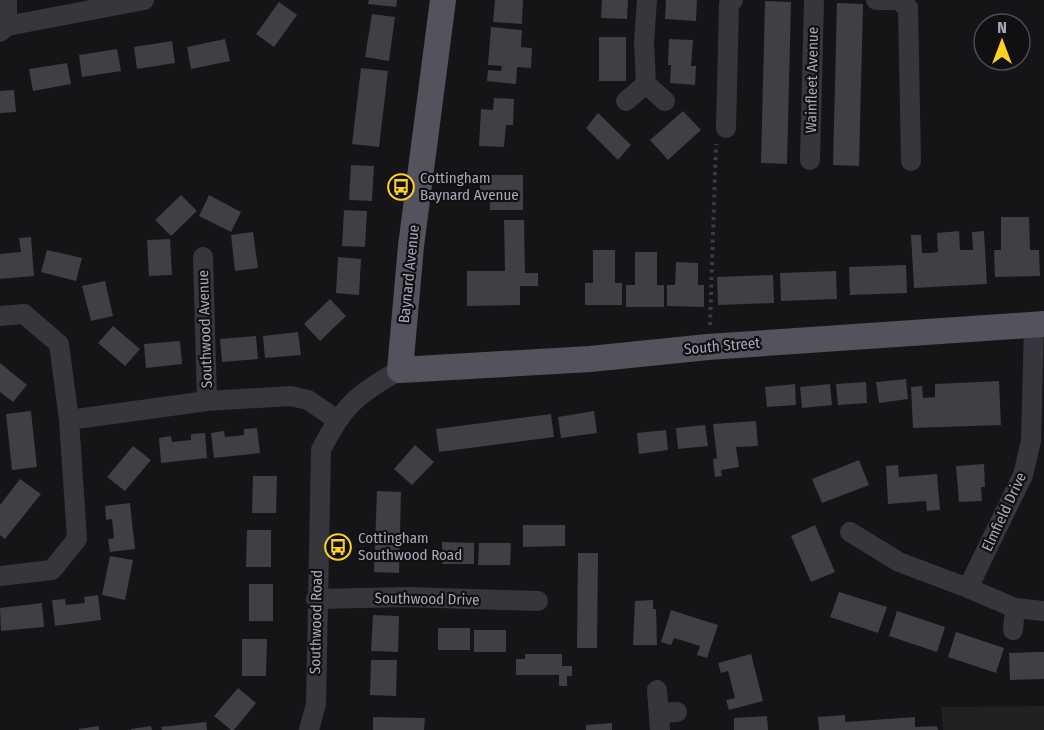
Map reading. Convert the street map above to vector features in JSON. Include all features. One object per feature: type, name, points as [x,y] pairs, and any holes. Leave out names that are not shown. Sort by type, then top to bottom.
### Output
[{"type":"main road","name":"Baynard Avenue","points":[[400,369],[411,246],[443,0]]},
{"type":"main road","name":"South Street","points":[[400,369],[590,359],[708,347],[1039,324]]},
{"type":"street","points":[[7,0],[3,29],[144,0]]},
{"type":"street","points":[[647,0],[644,42],[646,84],[665,101]]},
{"type":"street","points":[[721,133],[729,4],[733,0]]},
{"type":"street","name":"Wainfleet Avenue","points":[[810,160],[814,0]]},
{"type":"street","points":[[876,0],[898,0],[908,8],[910,161]]},
{"type":"street","points":[[626,101],[646,84]]},
{"type":"street","name":"Southwood Avenue","points":[[203,257],[207,401]]},
{"type":"street","points":[[0,316],[24,314],[59,344],[69,420],[77,539],[52,570],[0,576]]},
{"type":"street","name":"Elmfield Drive","points":[[968,588],[1023,475],[1031,441],[1039,324]]},
{"type":"street","name":"Southwood Road","points":[[309,730],[316,704],[316,599],[321,450],[336,418],[367,388],[400,369]]},
{"type":"street","name":"Southwood Avenue","points":[[69,420],[207,401],[291,396],[308,400],[336,418]]},
{"type":"street","points":[[863,533],[899,562],[1015,608],[1044,611]]},
{"type":"street","name":"Southwood Drive","points":[[316,599],[408,597],[538,601]]},
{"type":"street","points":[[1013,630],[1015,608]]},
{"type":"street","points":[[657,690],[665,718]]},
{"type":"path","points":[[708,347],[721,133]]},
{"type":"shaded area","points":[[1044,706],[1044,730],[943,730],[941,707]]},
{"type":"building","points":[[369,0],[397,0],[396,7],[368,4]]},
{"type":"building","points":[[495,0],[523,0],[522,24],[493,22]]},
{"type":"building","points":[[602,0],[628,0],[627,19],[601,18]]},
{"type":"building","points":[[666,0],[697,0],[696,21],[665,19]]},
{"type":"building","points":[[765,1],[791,2],[787,164],[761,163]]},
{"type":"building","points":[[279,2],[297,15],[274,47],[256,34]]},
{"type":"building","points":[[837,3],[863,4],[859,166],[833,165]]},
{"type":"building","points":[[372,14],[395,17],[389,61],[365,57]]},
{"type":"building","points":[[491,27],[522,30],[521,47],[532,48],[531,68],[517,67],[516,84],[487,81],[488,70],[501,71],[502,66],[488,65]]},
{"type":"building","points":[[599,37],[626,37],[626,81],[599,81]]},
{"type":"building","points":[[225,39],[230,61],[191,69],[187,47]]},
{"type":"building","points":[[669,39],[693,40],[691,66],[696,66],[695,85],[670,83]]},
{"type":"building","points":[[172,41],[175,63],[137,69],[134,47]]},
{"type":"building","points":[[117,49],[121,71],[82,77],[79,55]]},
{"type":"building","points":[[67,63],[71,84],[33,91],[29,69]]},
{"type":"building","points":[[361,68],[388,71],[379,147],[352,144]]},
{"type":"building","points":[[14,90],[16,112],[0,113],[0,91]]},
{"type":"building","points":[[494,98],[514,99],[513,125],[506,125],[504,147],[479,146],[481,109],[493,110]]},
{"type":"building","points":[[683,111],[701,130],[668,160],[650,140]]},
{"type":"building","points":[[598,113],[631,145],[618,160],[586,128]]},
{"type":"building","points":[[351,165],[374,166],[372,201],[349,200]]},
{"type":"building","points":[[480,175],[523,175],[523,210],[490,210],[489,191],[480,191]]},
{"type":"building","points":[[181,195],[197,211],[171,236],[155,220]]},
{"type":"building","points":[[209,195],[241,212],[231,232],[199,216]]},
{"type":"building","points":[[344,210],[367,211],[365,247],[342,246]]},
{"type":"building","points":[[1001,217],[1029,217],[1030,250],[1039,250],[1040,276],[995,277],[994,250],[1001,250]]},
{"type":"building","points":[[504,220],[524,220],[525,273],[538,273],[538,286],[520,286],[520,305],[467,306],[467,271],[505,271]]},
{"type":"building","points":[[959,231],[960,250],[973,250],[972,232],[984,231],[987,284],[914,288],[911,235],[921,235],[922,253],[930,253],[938,252],[937,233]]},
{"type":"building","points":[[253,232],[258,268],[235,271],[231,235]]},
{"type":"building","points":[[31,237],[34,276],[0,279],[0,254],[21,252],[19,238]]},
{"type":"building","points":[[170,239],[172,275],[149,276],[147,240]]},
{"type":"building","points":[[47,250],[82,258],[76,281],[41,272]]},
{"type":"building","points":[[593,250],[615,250],[615,283],[622,283],[622,305],[585,305],[585,283],[593,283]]},
{"type":"building","points":[[635,252],[657,252],[657,285],[664,285],[664,307],[626,307],[626,285],[635,285]]},
{"type":"building","points":[[338,257],[361,259],[359,295],[336,293]]},
{"type":"building","points":[[676,262],[698,263],[698,285],[704,285],[704,307],[667,306],[667,285],[675,285]]},
{"type":"building","points":[[906,265],[907,293],[850,295],[849,267]]},
{"type":"building","points":[[836,271],[837,299],[781,301],[780,273]]},
{"type":"building","points":[[773,275],[774,303],[718,305],[717,277]]},
{"type":"building","points":[[105,281],[113,316],[91,321],[82,286]]},
{"type":"building","points":[[330,299],[346,316],[320,341],[304,324]]},
{"type":"building","points":[[113,326],[140,349],[125,366],[98,343]]},
{"type":"building","points":[[298,332],[301,355],[265,358],[263,336]]},
{"type":"building","points":[[256,336],[258,359],[222,362],[220,339]]},
{"type":"building","points":[[180,341],[182,364],[146,368],[144,344]]},
{"type":"building","points":[[0,363],[27,385],[13,402],[0,392]]},
{"type":"building","points":[[906,379],[908,399],[879,403],[876,382]]},
{"type":"building","points":[[999,381],[1001,425],[913,428],[911,387],[922,386],[923,398],[935,397],[935,384]]},
{"type":"building","points":[[866,382],[867,403],[838,405],[836,384]]},
{"type":"building","points":[[795,384],[796,405],[767,407],[765,387]]},
{"type":"building","points":[[830,384],[832,405],[802,408],[800,387]]},
{"type":"building","points":[[31,411],[37,467],[12,470],[6,414]]},
{"type":"building","points":[[594,411],[597,433],[561,438],[558,417]]},
{"type":"building","points":[[551,414],[554,437],[439,452],[436,429]]},
{"type":"building","points":[[756,421],[758,446],[736,447],[739,467],[721,470],[722,476],[715,477],[713,459],[717,458],[713,424]]},
{"type":"building","points":[[705,425],[708,446],[678,449],[676,428]]},
{"type":"building","points":[[257,428],[260,453],[214,458],[211,433],[224,431],[225,437],[235,436],[244,435],[244,429]]},
{"type":"building","points":[[666,430],[668,450],[639,454],[637,433]]},
{"type":"building","points":[[205,433],[207,458],[161,463],[159,438],[171,436],[172,442],[182,441],[191,440],[191,434]]},
{"type":"building","points":[[415,445],[434,462],[412,485],[394,469]]},
{"type":"building","points":[[133,446],[151,460],[125,491],[107,477]]},
{"type":"building","points":[[859,460],[869,485],[822,503],[812,479]]},
{"type":"building","points":[[984,464],[985,487],[981,487],[982,501],[959,502],[956,466]]},
{"type":"building","points":[[898,465],[899,477],[937,474],[940,510],[927,511],[926,501],[888,504],[886,466]]},
{"type":"building","points":[[253,476],[277,476],[276,513],[252,513]]},
{"type":"building","points":[[20,479],[41,494],[5,539],[0,535],[0,505]]},
{"type":"building","points":[[377,491],[401,492],[399,573],[374,572]]},
{"type":"building","points":[[130,503],[135,549],[110,552],[108,539],[114,538],[112,519],[106,520],[105,506]]},
{"type":"building","points":[[523,525],[565,525],[565,546],[523,547]]},
{"type":"building","points":[[815,525],[835,572],[811,582],[791,536]]},
{"type":"building","points":[[247,530],[271,530],[271,567],[246,567]]},
{"type":"building","points":[[442,542],[474,543],[474,564],[442,564]]},
{"type":"building","points":[[479,543],[511,543],[510,565],[478,565]]},
{"type":"building","points":[[578,553],[598,553],[597,648],[577,648]]},
{"type":"building","points":[[110,556],[133,560],[125,600],[102,595]]},
{"type":"building","points":[[249,584],[273,584],[273,621],[249,621]]},
{"type":"building","points":[[839,592],[887,607],[878,633],[830,617]]},
{"type":"building","points":[[98,595],[101,620],[55,626],[52,600],[65,599],[66,605],[85,603],[84,597]]},
{"type":"building","points":[[653,600],[653,609],[656,609],[657,645],[633,645],[635,601]]},
{"type":"building","points":[[42,603],[44,627],[1,631],[0,608]]},
{"type":"building","points":[[671,610],[718,625],[707,658],[697,655],[700,646],[674,638],[671,645],[661,642]]},
{"type":"building","points":[[897,611],[945,627],[937,652],[889,636]]},
{"type":"building","points":[[373,615],[399,616],[398,652],[371,651]]},
{"type":"building","points":[[438,628],[470,628],[470,650],[438,650]]},
{"type":"building","points":[[474,630],[506,630],[506,652],[474,652]]},
{"type":"building","points":[[956,632],[1004,648],[996,673],[948,657]]},
{"type":"building","points":[[242,639],[267,639],[266,676],[242,676]]},
{"type":"building","points":[[1044,652],[1044,679],[1010,680],[1009,653]]},
{"type":"building","points":[[525,654],[562,654],[562,666],[572,666],[572,676],[567,676],[567,686],[559,686],[559,675],[516,675],[516,659],[525,659]]},
{"type":"building","points":[[751,654],[763,701],[729,710],[726,700],[735,698],[728,671],[721,673],[718,663]]},
{"type":"building","points":[[371,660],[397,660],[396,696],[370,695]]},
{"type":"building","points":[[238,688],[256,703],[234,730],[231,730],[214,716]]},
{"type":"building","points":[[845,715],[845,722],[915,717],[915,727],[937,726],[938,730],[819,730],[818,717]]},
{"type":"building","points":[[767,716],[768,730],[734,730],[734,718]]},
{"type":"building","points":[[373,717],[425,718],[424,730],[373,730]]},
{"type":"building","points":[[206,722],[207,730],[162,730],[161,727]]},
{"type":"building","points":[[612,723],[612,730],[586,730],[586,725]]},
{"type":"building","points":[[99,726],[99,730],[78,729]]},
{"type":"building","points":[[151,726],[152,730],[131,730],[131,729]]},
{"type":"place","name":"Cottingham Baynard Avenue","points":[[401,187]]},
{"type":"place","name":"Cottingham Southwood Road","points":[[338,547]]}]
